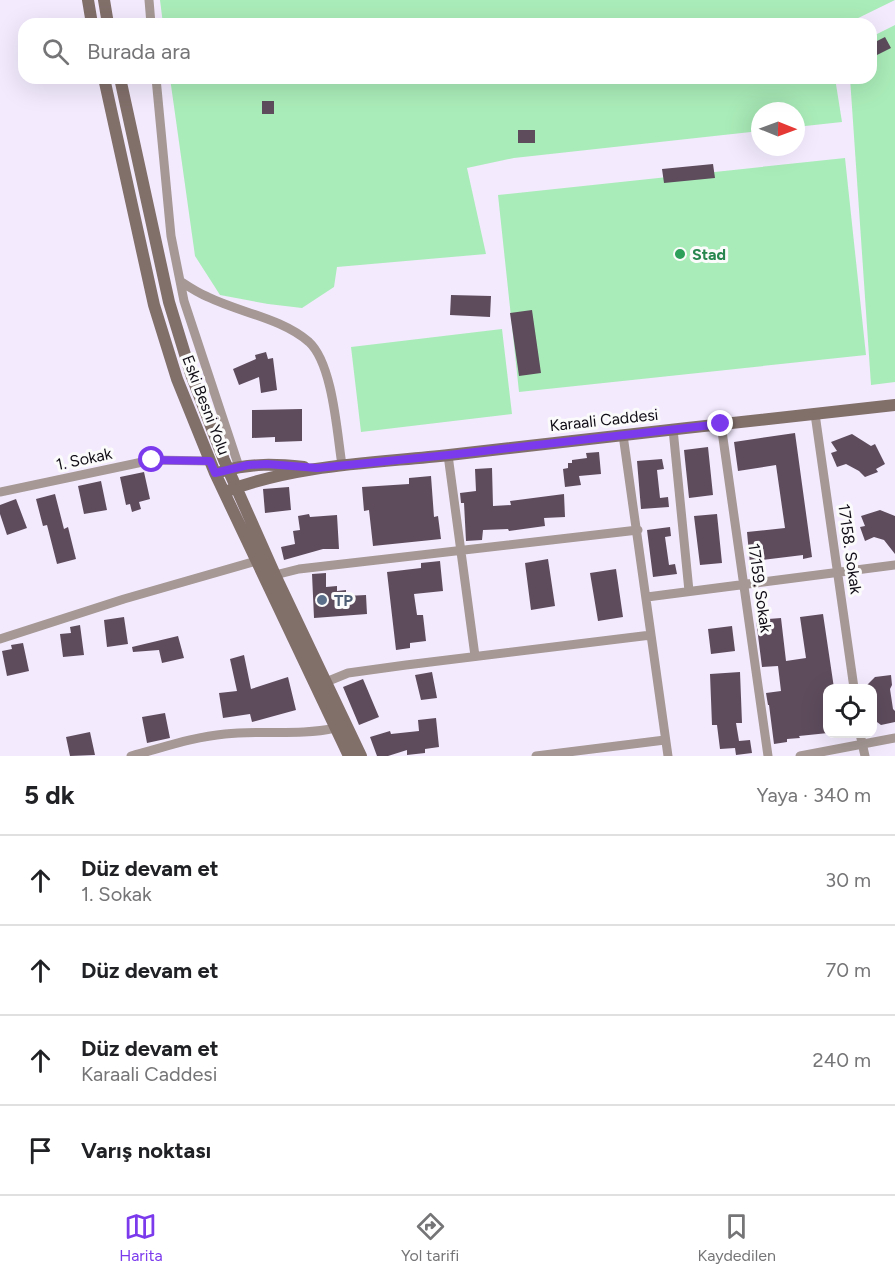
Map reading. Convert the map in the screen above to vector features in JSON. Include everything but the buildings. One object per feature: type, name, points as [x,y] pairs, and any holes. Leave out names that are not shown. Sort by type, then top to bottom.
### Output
[{"type":"main road","points":[[88,0],[91,18]]},
{"type":"main road","points":[[104,0],[107,18]]},
{"type":"main road","name":"Eski Besni Yolu","points":[[105,84],[161,330],[177,379],[223,492],[349,756]]},
{"type":"main road","name":"Eski Besni Yolu","points":[[121,84],[175,326],[191,374],[234,468],[237,487],[298,628],[361,756]]},
{"type":"main road","name":"Karaali Caddesi","points":[[317,468],[895,405]]},
{"type":"main road","points":[[215,473],[267,464],[317,468]]},
{"type":"main road","points":[[223,492],[249,483],[317,468]]},
{"type":"street","points":[[149,0],[150,18]]},
{"type":"street","points":[[157,84],[171,236],[184,301],[234,468]]},
{"type":"street","points":[[180,281],[208,298],[280,324],[309,343],[317,354],[331,390],[342,465]]},
{"type":"street","name":"17158. Sokak","points":[[815,414],[853,684]]},
{"type":"street","name":"17159. Sokak","points":[[721,424],[768,756]]},
{"type":"street","points":[[673,429],[689,591]]},
{"type":"street","points":[[623,435],[668,756]]},
{"type":"street","points":[[448,455],[475,656]]},
{"type":"street","name":"1. Sokak","points":[[0,492],[152,460],[210,461]]},
{"type":"street","points":[[275,575],[299,569],[638,530]]},
{"type":"street","points":[[0,639],[124,599],[256,561]]},
{"type":"street","points":[[646,597],[895,565]]},
{"type":"street","points":[[326,682],[348,673],[651,636]]},
{"type":"street","points":[[131,756],[222,734],[262,731],[319,732],[335,728]]},
{"type":"street","points":[[861,738],[865,756]]},
{"type":"street","points":[[800,756],[895,738]]},
{"type":"street","points":[[536,756],[665,740]]},
{"type":"green space","points":[[160,0],[895,0],[858,18],[162,18]]},
{"type":"green space","points":[[895,25],[895,382],[871,385],[850,84],[877,84],[877,34]]},
{"type":"green space","points":[[171,84],[836,84],[842,122],[805,126],[805,102],[751,102],[751,132],[514,158],[467,168],[486,254],[337,267],[334,287],[302,308],[220,295],[195,256]]},
{"type":"green space","name":"Stad","points":[[845,158],[866,355],[519,392],[498,195]]},
{"type":"green space","points":[[502,329],[512,414],[361,432],[351,347]]},
{"type":"place","name":"Stad","points":[[680,254]]},
{"type":"place","name":"TP","points":[[322,600]]},
{"type":"route","points":[[152,460],[210,461],[215,473],[248,465],[267,464],[317,468],[721,424]]}]
